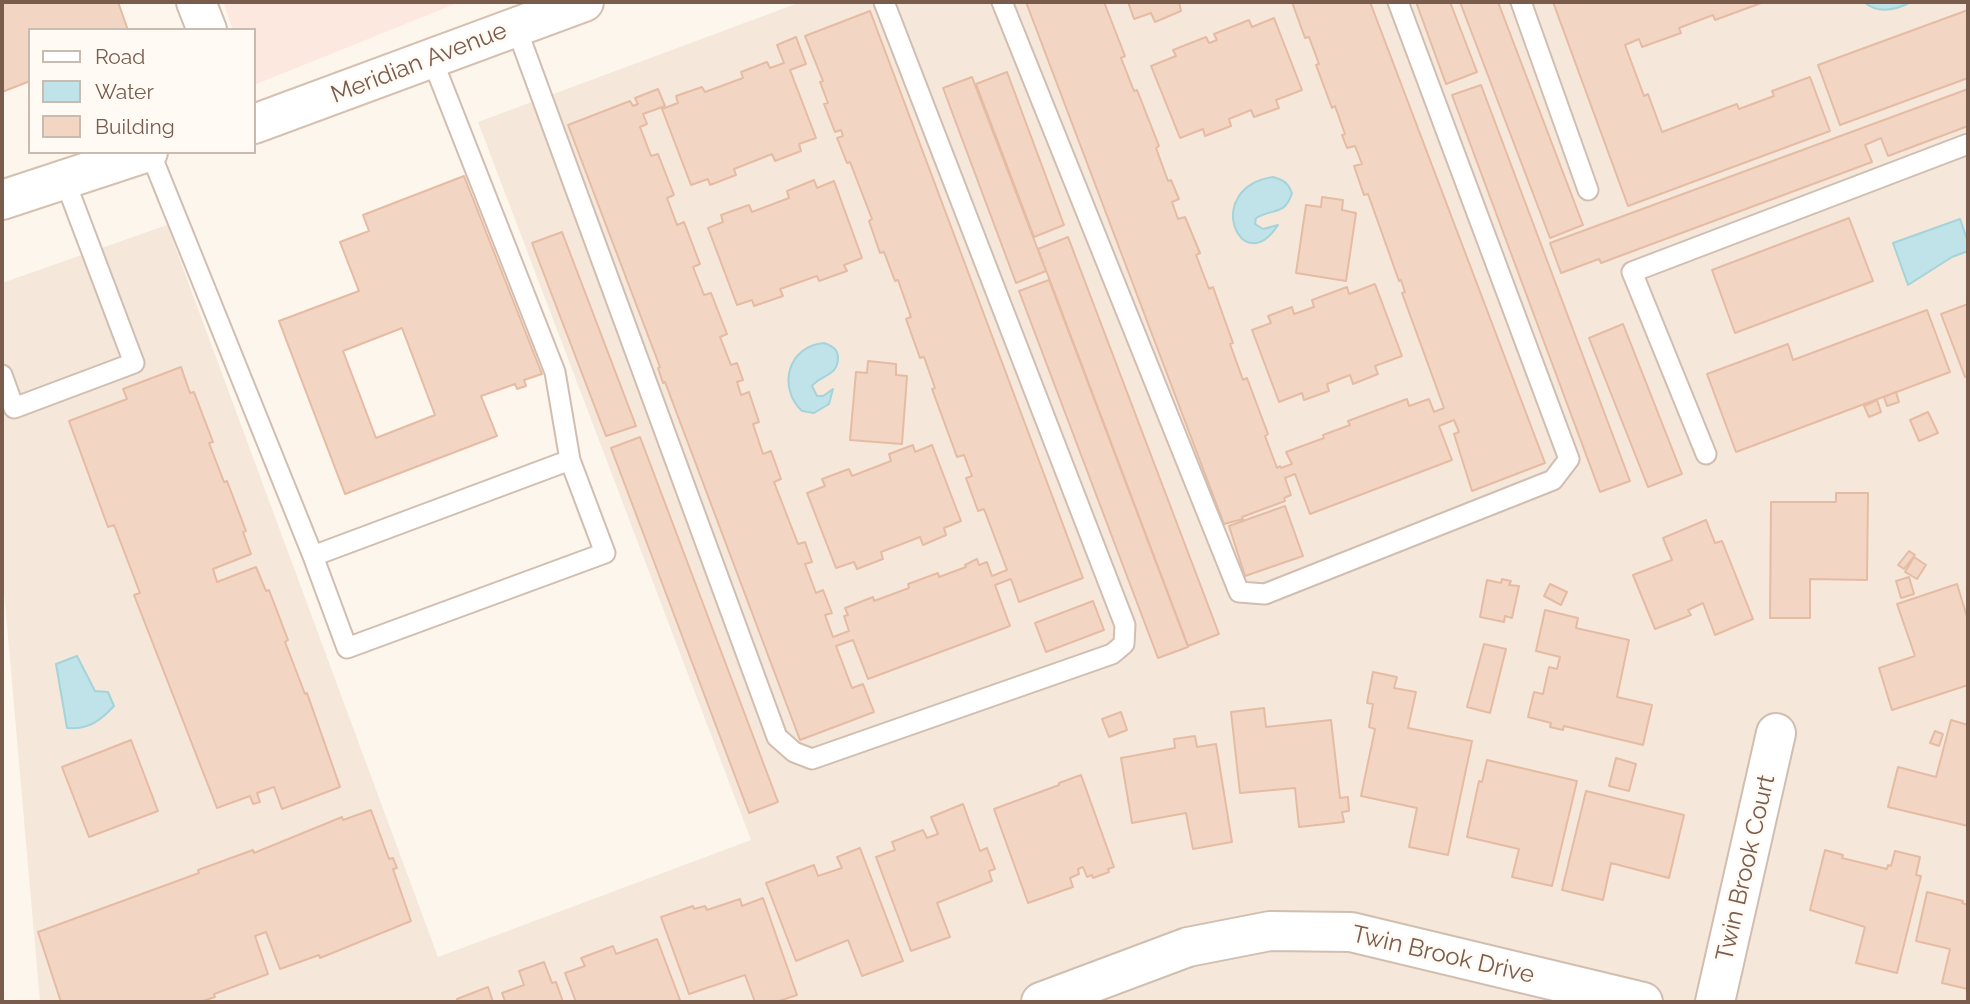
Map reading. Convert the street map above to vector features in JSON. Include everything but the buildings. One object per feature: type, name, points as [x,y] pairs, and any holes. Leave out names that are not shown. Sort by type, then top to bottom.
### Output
[{"type":"street","points":[[196,2],[206,28]]},
{"type":"street","name":"Meridian Avenue","points":[[256,123],[584,2]]},
{"type":"street","points":[[2,200],[142,154]]},
{"type":"street","name":"Twin Brook Court","points":[[1715,1002],[1776,733]]},
{"type":"street","name":"Twin Brook Drive","points":[[1041,1002],[1188,947],[1270,931],[1351,932],[1643,1002]]},
{"type":"lane","points":[[516,27],[777,737],[794,752],[812,759],[1112,654],[1124,644],[1125,625],[884,2]]},
{"type":"lane","points":[[1002,2],[1239,592],[1265,594],[1553,480],[1569,459],[1398,2]]},
{"type":"lane","points":[[1521,2],[1588,190]]},
{"type":"lane","points":[[150,154],[313,556],[347,648],[605,553],[570,460],[555,372],[432,59]]},
{"type":"lane","points":[[1706,454],[1632,272],[1968,144]]},
{"type":"lane","points":[[2,376],[14,408],[134,363],[64,178]]},
{"type":"lane","points":[[313,556],[570,460]]},
{"type":"shaded area","points":[[223,2],[460,2],[256,84],[256,28],[232,28]]},
{"type":"shaded area","points":[[801,2],[1968,2],[1968,1002],[40,1002],[2,569],[2,283],[167,225],[438,957],[751,840],[478,122]]},
{"type":"water","points":[[1864,2],[1911,2],[1887,10],[1869,6]]},
{"type":"water","points":[[1273,177],[1285,182],[1292,193],[1282,208],[1256,218],[1255,224],[1263,229],[1278,225],[1264,240],[1251,243],[1241,238],[1235,226],[1233,212],[1238,197],[1251,185]]},
{"type":"water","points":[[1960,219],[1968,242],[1968,251],[1952,257],[1908,285],[1893,243]]},
{"type":"water","points":[[824,343],[836,350],[837,364],[832,372],[812,386],[817,396],[823,396],[833,389],[829,404],[814,413],[802,411],[790,391],[790,369],[802,352]]},
{"type":"water","points":[[77,656],[95,691],[108,692],[114,706],[93,723],[81,728],[67,728],[56,664]]}]
